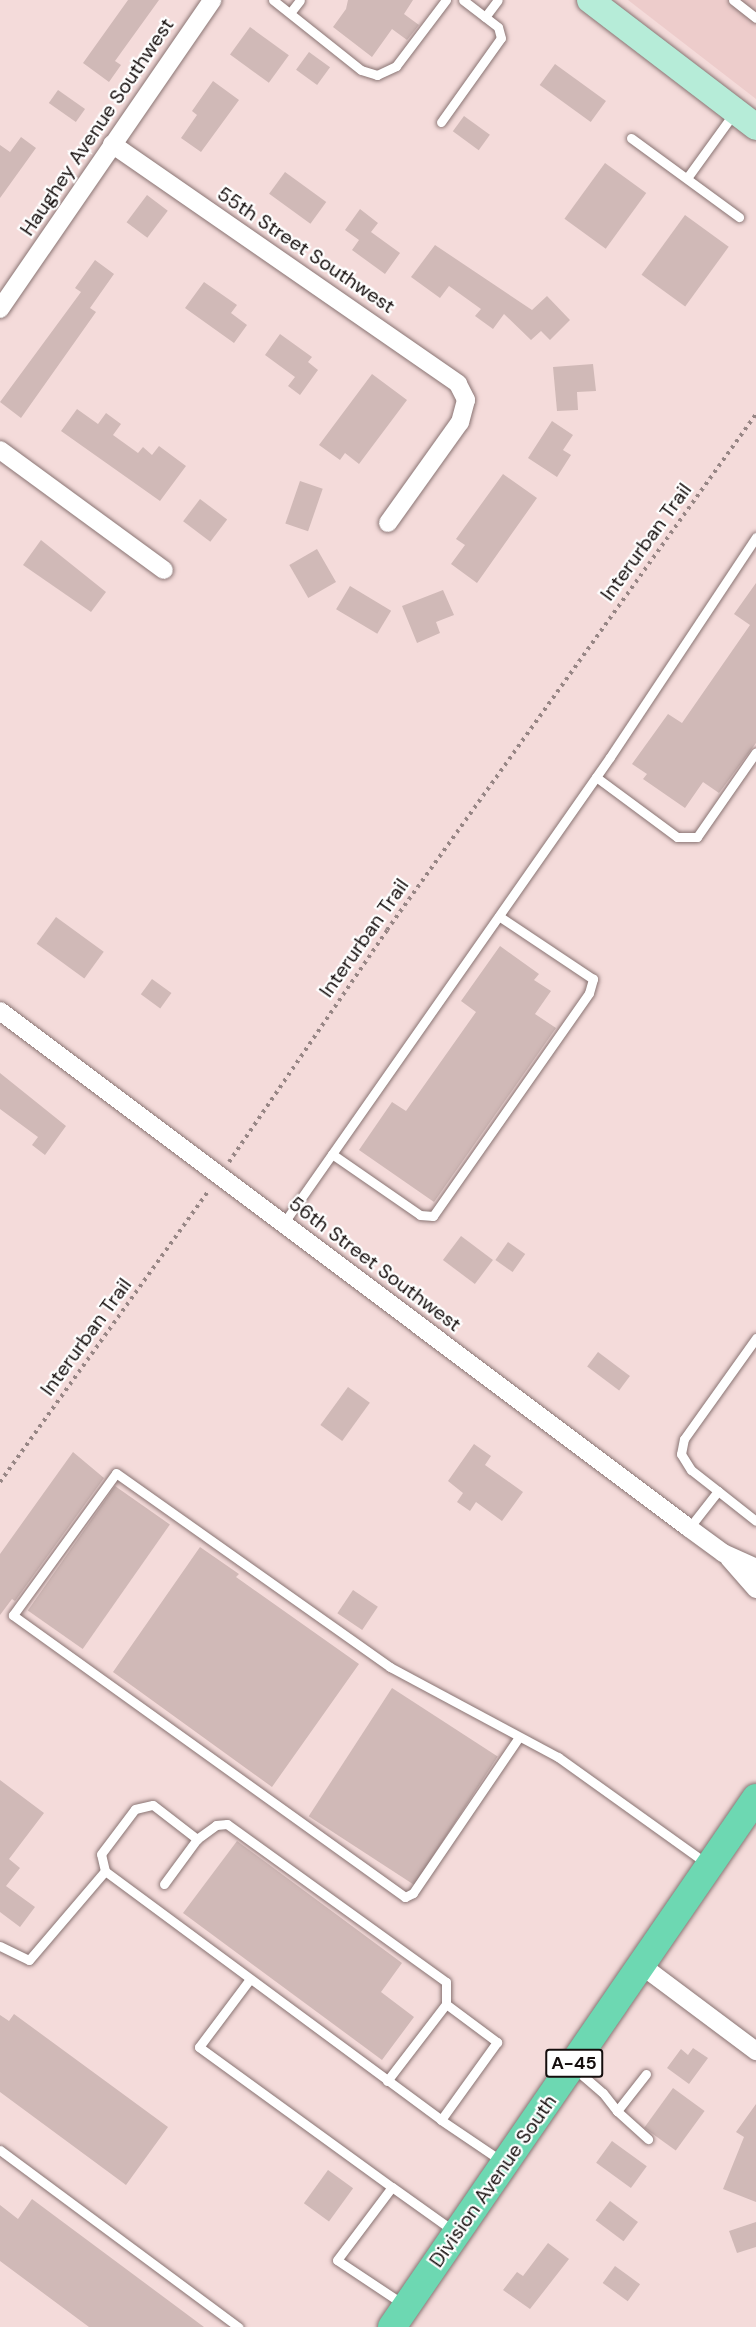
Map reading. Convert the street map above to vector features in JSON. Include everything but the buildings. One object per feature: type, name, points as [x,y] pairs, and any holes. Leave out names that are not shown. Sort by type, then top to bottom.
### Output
[{"type":"main road","points":[[599,3],[756,127]]},
{"type":"main road","name":"Division Avenue South","points":[[399,2317],[756,1798]]},
{"type":"street","name":"Haughey Avenue Southwest","points":[[0,309],[212,0]]},
{"type":"street","name":"55th Street Southwest","points":[[112,144],[444,372],[458,384],[466,400],[455,430],[388,523]]},
{"type":"street","points":[[0,450],[164,570]]},
{"type":"street","name":"56th Street Southwest","points":[[0,1011],[689,1528],[723,1552],[756,1568]]},
{"type":"street","name":"56th Street Southwest","points":[[723,1552],[756,1589]]},
{"type":"street","points":[[641,1965],[756,2051]]},
{"type":"lane","points":[[273,0],[361,70],[384,74],[396,66],[446,0]]},
{"type":"lane","points":[[290,13],[300,0]]},
{"type":"lane","points":[[441,122],[501,38],[498,27],[463,0]]},
{"type":"lane","points":[[485,17],[498,0]]},
{"type":"lane","points":[[733,0],[756,18]]},
{"type":"lane","points":[[687,178],[735,111]]},
{"type":"lane","points":[[631,138],[739,216]]},
{"type":"lane","points":[[283,1224],[596,777],[756,537]]},
{"type":"lane","points":[[596,777],[677,837],[697,837],[756,752]]},
{"type":"lane","points":[[332,1154],[420,1215],[433,1216],[589,993],[593,979],[499,916]]},
{"type":"lane","points":[[756,1338],[684,1439],[681,1454],[691,1470],[756,1521]]},
{"type":"lane","points":[[519,1737],[413,1893],[405,1897],[13,1614],[116,1473],[390,1667],[558,1757],[710,1866]]},
{"type":"lane","points":[[689,1528],[718,1491]]},
{"type":"lane","points":[[197,1839],[153,1805],[135,1809],[101,1854],[105,1871],[387,2081],[505,2163]]},
{"type":"lane","points":[[164,1884],[197,1839],[216,1825],[227,1824],[446,1982],[446,2004],[387,2081]]},
{"type":"lane","points":[[0,1946],[29,1960],[105,1871]]},
{"type":"lane","points":[[250,1979],[199,2047],[457,2233]]},
{"type":"lane","points":[[441,2120],[497,2042],[446,2004]]},
{"type":"lane","points":[[572,2066],[603,2093],[617,2111],[648,2139]]},
{"type":"lane","points":[[617,2111],[646,2074]]},
{"type":"lane","points":[[0,2150],[238,2327]]},
{"type":"lane","points":[[392,2187],[337,2260],[399,2317]]},
{"type":"path","name":"Interurban Trail","points":[[0,1482],[219,1176],[387,930],[756,414]]},
{"type":"shaded area","points":[[628,0],[756,0],[756,99]]}]
